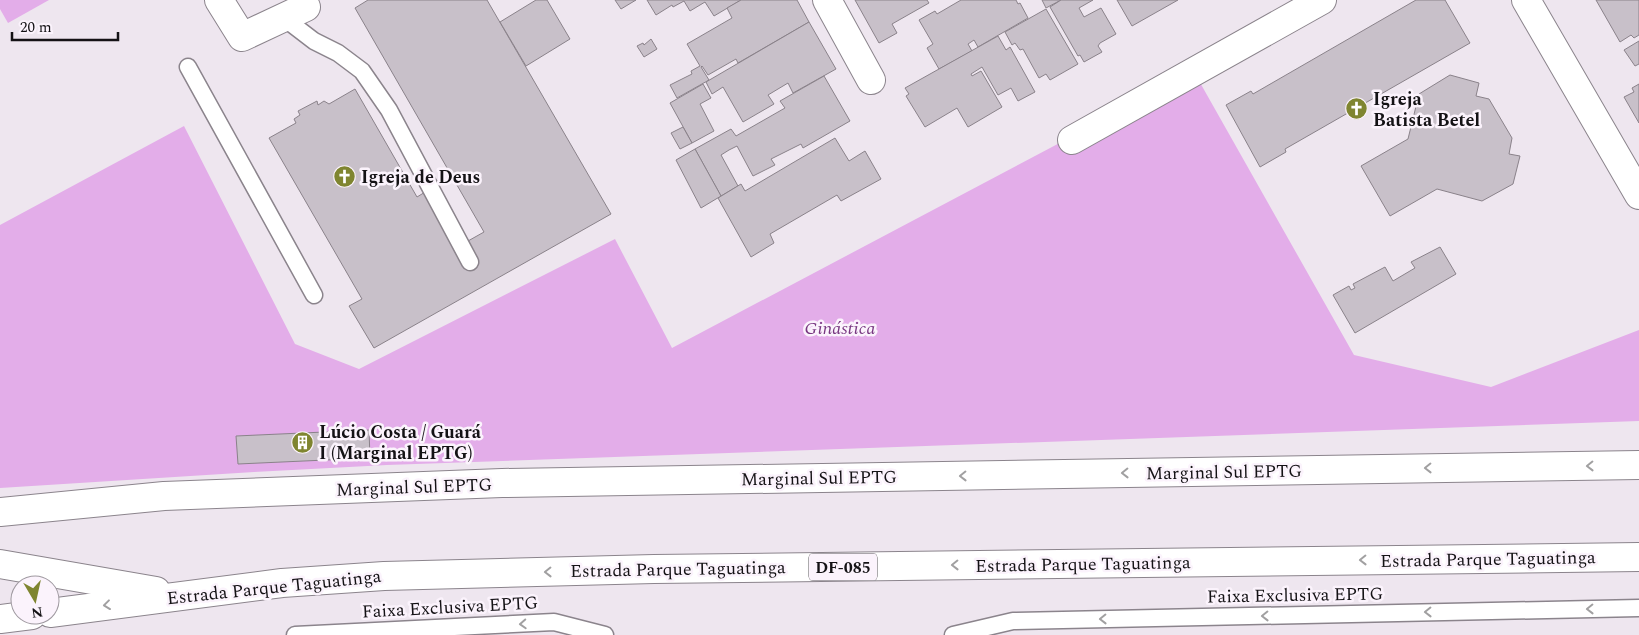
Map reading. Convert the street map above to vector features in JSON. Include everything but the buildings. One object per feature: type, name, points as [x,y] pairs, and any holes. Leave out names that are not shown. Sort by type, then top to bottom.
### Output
[{"type":"main road","points":[[219,0],[242,37],[295,12]]},
{"type":"main road","points":[[827,0],[871,80]]},
{"type":"main road","points":[[1072,140],[1322,0]]},
{"type":"main road","points":[[1526,0],[1639,195]]},
{"type":"main road","name":"Marginal Sul EPTG","points":[[0,512],[164,496],[502,483],[1639,465]]},
{"type":"main road","name":"Estrada Parque Taguatinga","points":[[60,612],[282,583],[384,576],[654,569],[1639,557]]},
{"type":"main road","points":[[0,564],[182,595]]},
{"type":"lane","points":[[295,12],[314,41],[338,53],[362,71],[389,110],[470,262]]},
{"type":"lane","points":[[188,67],[314,295]]},
{"type":"lane","name":"Faixa Exclusiva EPTG","points":[[953,635],[1013,621],[1639,608]]},
{"type":"lane","name":"Faixa Exclusiva EPTG","points":[[295,635],[554,622],[605,635]]},
{"type":"green space","points":[[0,0],[49,0],[8,23],[0,9]]},
{"type":"green space","name":"Ginástica","points":[[1194,72],[1354,355],[1491,387],[1639,330],[1639,421],[387,465],[0,488],[0,225],[184,126],[295,344],[359,369],[615,239],[672,348]]},
{"type":"place","name":"Igreja Batista Betel","points":[[1357,109]]},
{"type":"place","name":"Igreja de Deus","points":[[345,177]]},
{"type":"place","name":"Lúcio Costa / Guará I (Marginal EPTG)","points":[[303,442]]}]
